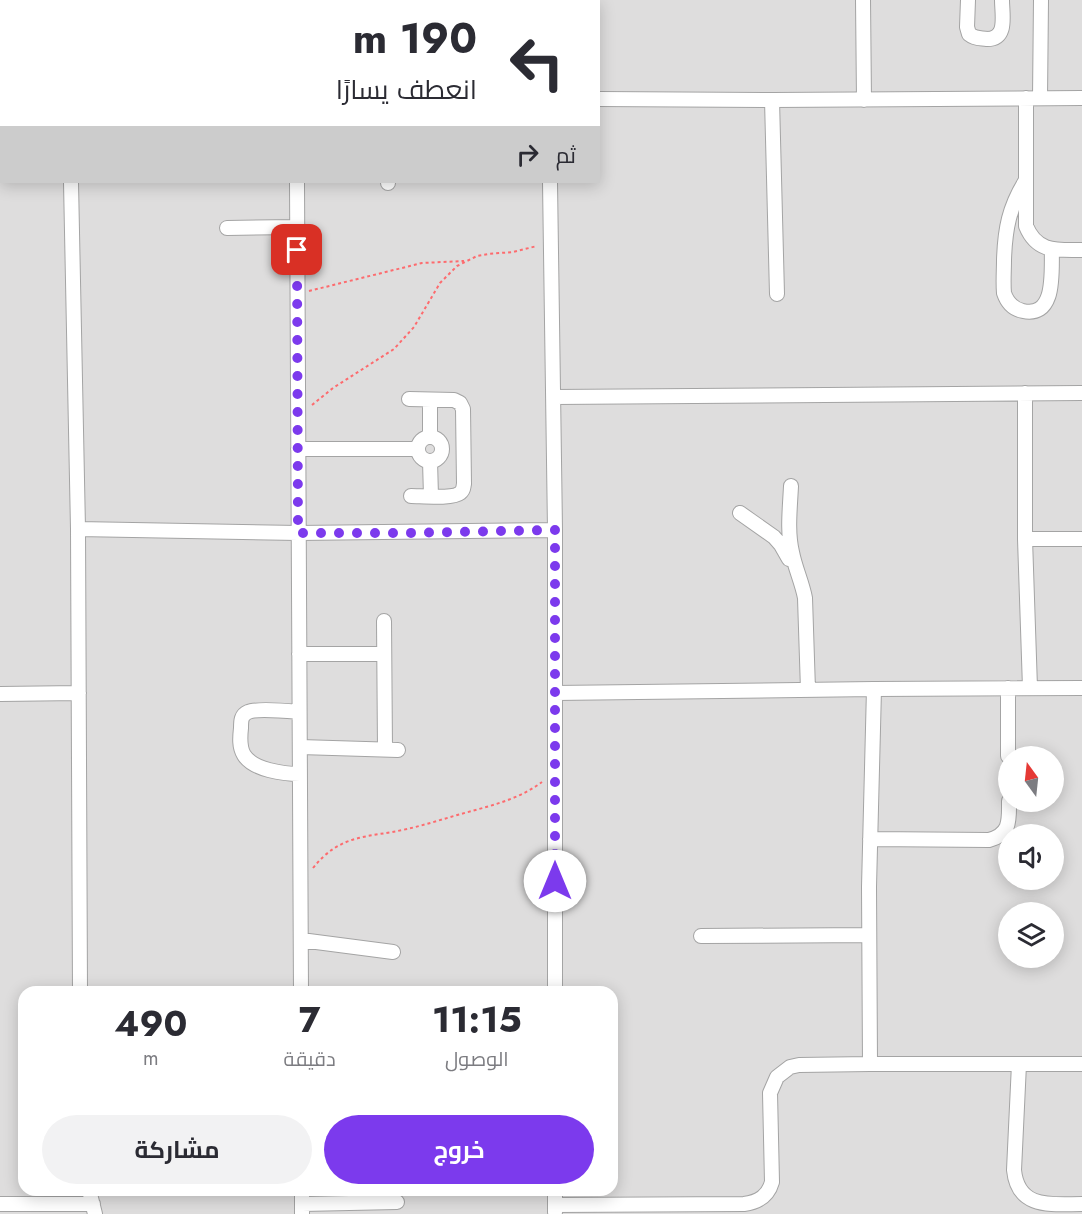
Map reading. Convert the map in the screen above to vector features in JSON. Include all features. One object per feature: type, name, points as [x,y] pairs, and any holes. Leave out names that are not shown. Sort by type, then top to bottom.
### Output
[{"type":"street","points":[[863,0],[864,100]]},
{"type":"street","points":[[968,0],[969,34],[975,38],[992,39],[998,37],[1001,32],[1002,0]]},
{"type":"street","points":[[1040,98],[1041,0]]},
{"type":"street","points":[[1026,98],[1026,226],[1035,241],[1043,246],[1052,249],[1082,249]]},
{"type":"street","points":[[600,99],[1082,98]]},
{"type":"street","points":[[772,100],[777,294]]},
{"type":"street","points":[[1026,180],[1013,203],[1005,242],[1004,293],[1007,301],[1013,307],[1029,312],[1037,310],[1049,298],[1052,249]]},
{"type":"street","points":[[71,183],[78,529],[80,986]]},
{"type":"street","points":[[297,183],[301,986]]},
{"type":"street","points":[[550,183],[555,530],[555,986]]},
{"type":"street","points":[[227,228],[297,227]]},
{"type":"street","points":[[1025,393],[1025,539],[1030,688]]},
{"type":"street","points":[[554,397],[1082,393]]},
{"type":"street","points":[[409,399],[454,400],[460,403],[463,410],[464,448],[462,491],[456,495],[411,496]]},
{"type":"street","points":[[430,400],[430,437]]},
{"type":"street","points":[[430,437],[440,441],[442,448],[437,458],[430,460],[420,456],[418,449],[423,439],[430,437]]},
{"type":"street","points":[[442,448],[464,448]]},
{"type":"street","points":[[298,449],[418,449]]},
{"type":"street","points":[[430,460],[431,496]]},
{"type":"street","points":[[791,486],[790,542],[805,604],[808,690]]},
{"type":"street","points":[[740,513],[778,541],[798,574]]},
{"type":"street","points":[[78,529],[298,533],[555,530]]},
{"type":"street","points":[[1025,539],[1082,539]]},
{"type":"street","points":[[300,747],[392,750],[384,654],[384,621]]},
{"type":"street","points":[[299,654],[384,654]]},
{"type":"street","points":[[1008,688],[1008,746]]},
{"type":"street","points":[[555,693],[1082,688]]},
{"type":"street","points":[[870,1064],[870,839],[874,689]]},
{"type":"street","points":[[0,694],[79,693]]},
{"type":"street","points":[[299,712],[255,711],[247,713],[241,720],[240,743],[244,755],[253,764],[279,772],[300,774]]},
{"type":"street","points":[[870,839],[989,840],[1002,834],[1006,829],[1008,812]]},
{"type":"street","points":[[701,936],[869,935]]},
{"type":"street","points":[[301,940],[393,952]]},
{"type":"street","points":[[555,1210],[744,1204],[759,1200],[765,1196],[772,1182],[770,1093],[777,1077],[790,1067],[870,1064],[1082,1064]]},
{"type":"street","points":[[1019,1064],[1014,1170],[1018,1188],[1024,1195],[1040,1204],[1082,1204]]},
{"type":"street","points":[[302,1209],[397,1202]]},
{"type":"street","points":[[0,1204],[94,1209]]},
{"type":"path","points":[[298,416],[333,388],[394,349],[414,327],[440,283],[456,267],[488,254],[526,249],[551,241]]},
{"type":"path","points":[[297,294],[422,263],[466,261]]},
{"type":"path","points":[[310,873],[323,856],[334,847],[347,841],[361,836],[408,829],[506,801],[537,786],[555,771]]},
{"type":"shaded area","points":[[600,0],[1082,0],[1082,1214],[0,1214],[0,183],[600,183]]},
{"type":"route","points":[[297,250],[298,533],[555,530],[555,881]]}]
